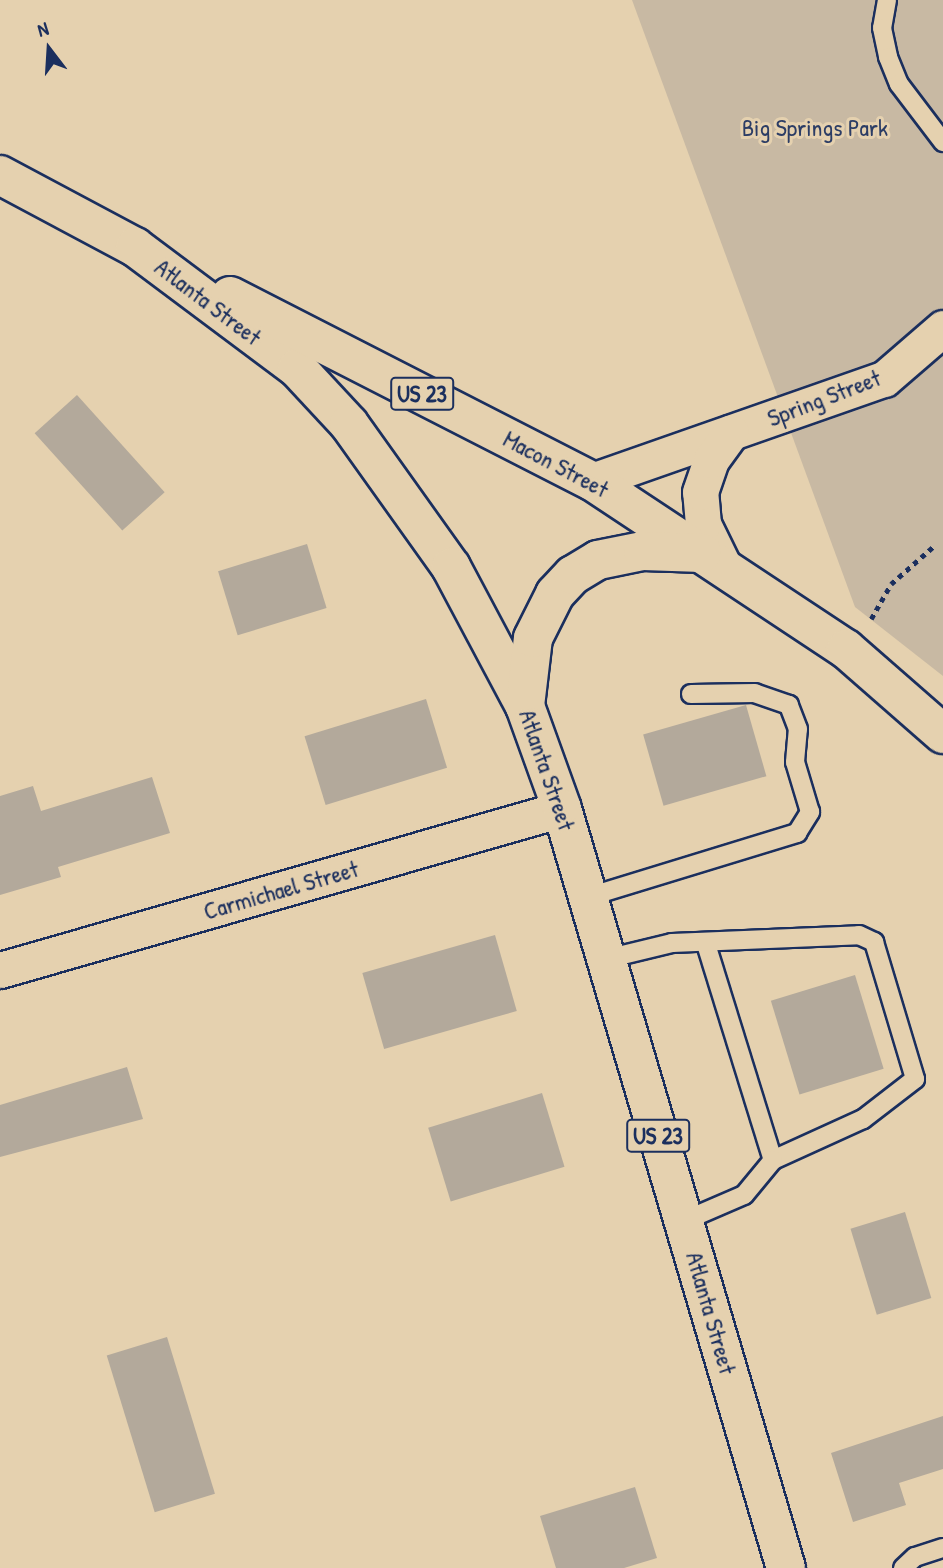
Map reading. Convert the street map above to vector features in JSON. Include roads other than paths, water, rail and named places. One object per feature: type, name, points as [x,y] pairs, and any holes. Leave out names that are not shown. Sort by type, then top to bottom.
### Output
[{"type":"main road","name":"Atlanta Street","points":[[0,175],[135,247],[297,368],[349,424],[451,567],[525,706],[562,809],[786,1568]]},
{"type":"main road","name":"Macon Street","points":[[135,247],[592,481],[846,649],[943,734]]},
{"type":"main road","points":[[525,706],[533,638],[555,594],[573,575],[598,560],[643,551],[713,559]]},
{"type":"street","name":"Spring Street","points":[[592,481],[884,379],[943,328]]},
{"type":"street","points":[[713,559],[702,524],[700,492],[711,460],[731,432]]},
{"type":"street","name":"Carmichael Street","points":[[0,970],[562,809]]},
{"type":"lane","points":[[887,0],[882,27],[888,57],[899,84],[943,142]]},
{"type":"lane","points":[[588,897],[797,832],[810,812],[795,762],[798,729],[789,705],[755,693],[691,694]]},
{"type":"lane","points":[[606,959],[672,943],[706,944],[859,935],[874,942],[915,1079],[863,1119],[773,1160],[744,1195],[684,1221]]},
{"type":"lane","points":[[706,944],[773,1160]]},
{"type":"lane","points":[[903,1568],[915,1557],[943,1549]]},
{"type":"park label","name":"Big Springs Park","points":[[815,128]]}]
